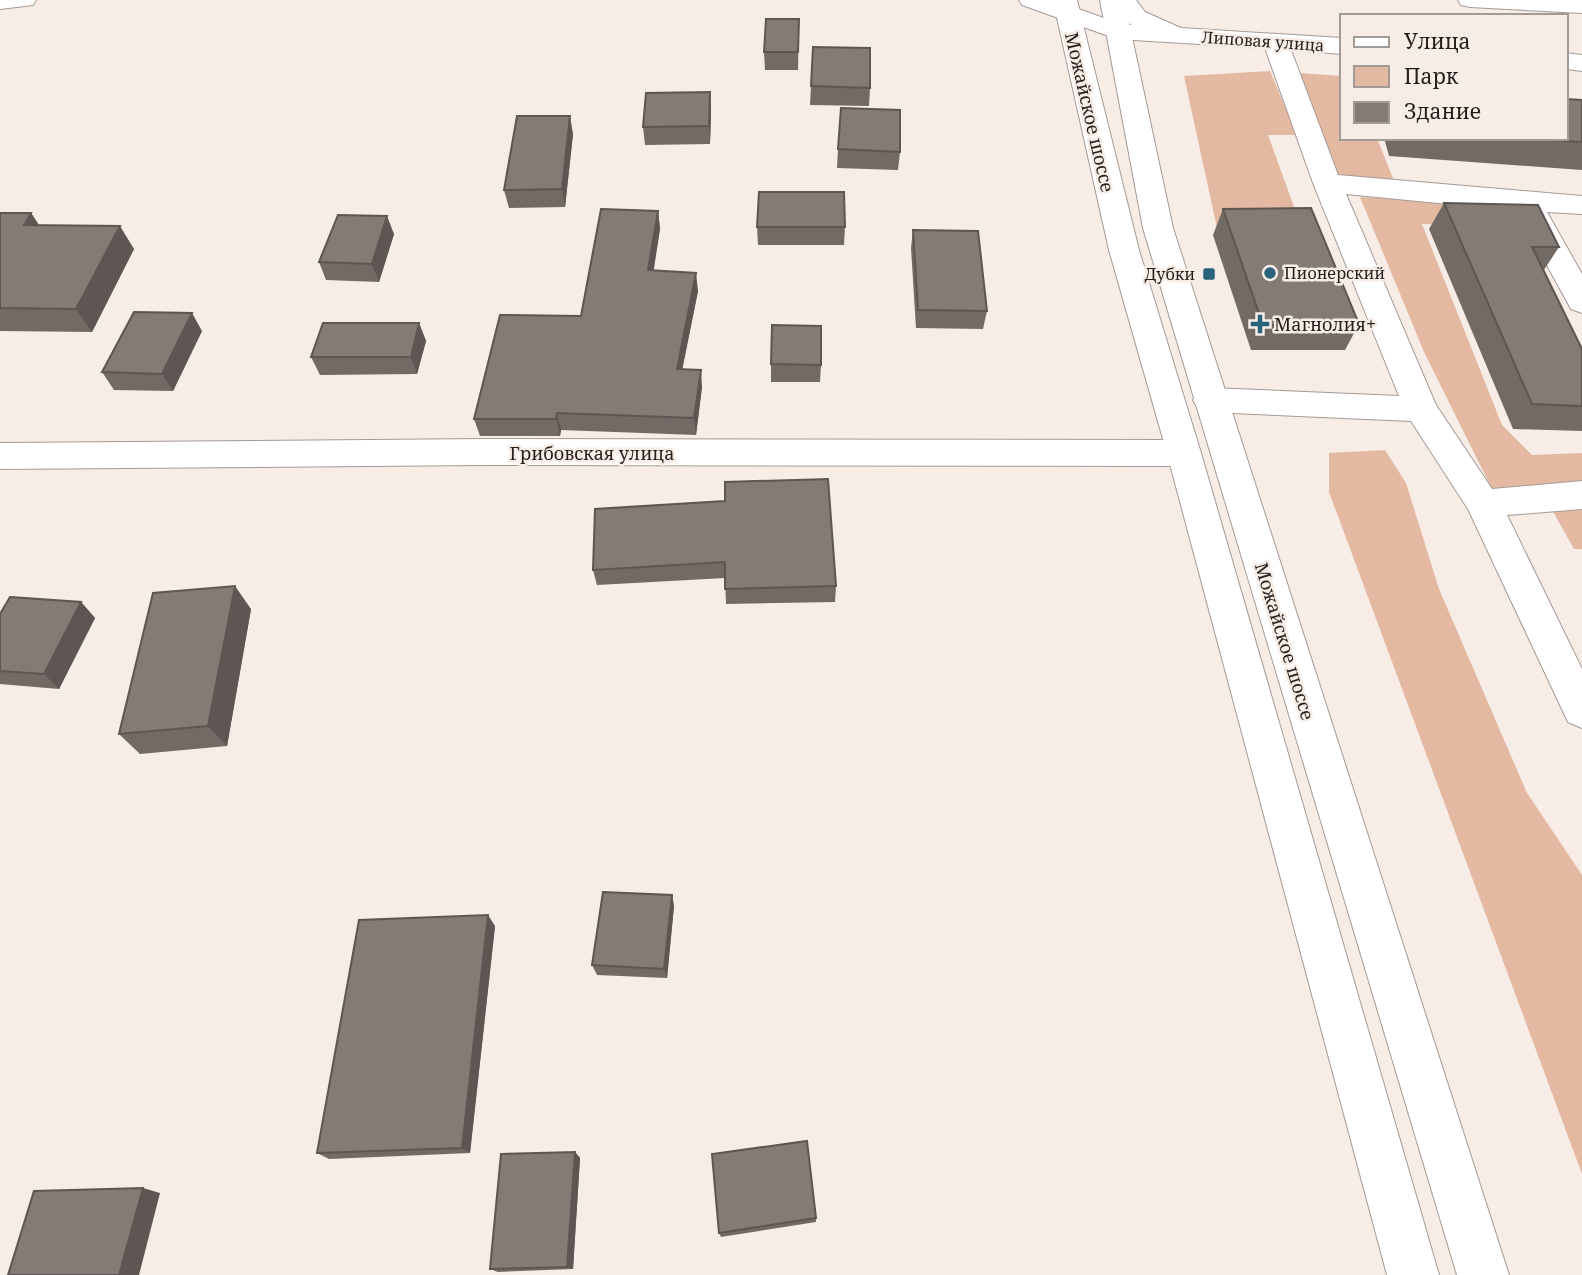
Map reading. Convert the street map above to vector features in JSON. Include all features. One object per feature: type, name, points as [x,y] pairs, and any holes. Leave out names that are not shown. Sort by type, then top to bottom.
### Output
[{"type":"main road","points":[[0,2],[24,0]]},
{"type":"main road","name":"Липовая улица","points":[[1031,0],[1066,5],[1089,23],[1117,31],[1340,46]]},
{"type":"main road","name":"Можайское шоссе","points":[[1112,0],[1158,228],[1483,1275]]},
{"type":"main road","name":"Липовая улица","points":[[1124,0],[1136,17],[1152,26],[1183,36]]},
{"type":"main road","points":[[1470,0],[1582,6]]},
{"type":"main road","name":"Можайское шоссе","points":[[1066,5],[1124,250],[1184,453],[1413,1275]]},
{"type":"main road","name":"Липовая улица","points":[[1124,65],[1139,49],[1155,40],[1183,36]]},
{"type":"main road","points":[[1275,41],[1327,183],[1420,409],[1483,503],[1582,710]]},
{"type":"main road","points":[[1327,183],[1518,202],[1582,205]]},
{"type":"main road","points":[[1518,202],[1534,215],[1582,302]]},
{"type":"main road","points":[[1210,400],[1420,409]]},
{"type":"main road","name":"Грибовская улица","points":[[0,456],[484,452],[1184,453]]},
{"type":"main road","points":[[1483,503],[1582,495]]},
{"type":"green space","points":[[1270,71],[1297,135],[1268,135],[1301,226],[1217,228],[1184,76]]},
{"type":"green space","points":[[1299,73],[1340,76],[1340,140],[1378,140],[1394,181],[1334,175]]},
{"type":"green space","points":[[1360,197],[1502,205],[1519,225],[1422,224],[1502,425],[1532,455],[1582,453],[1582,483],[1492,489],[1424,352]]},
{"type":"green space","points":[[1385,450],[1406,483],[1439,589],[1527,793],[1582,875],[1582,1174],[1329,492],[1329,453]]},
{"type":"green space","points":[[1582,506],[1582,549],[1574,549],[1551,508]]},
{"type":"building","points":[[766,19],[799,19],[798,52],[764,52]]},
{"type":"building","points":[[813,47],[870,48],[870,88],[811,86]]},
{"type":"building","points":[[710,92],[709,126],[643,127],[646,93]]},
{"type":"building","points":[[1568,99],[1582,100],[1582,142],[1552,140],[1568,140]]},
{"type":"building","points":[[841,108],[900,110],[900,152],[838,149]]},
{"type":"building","points":[[517,116],[570,116],[562,189],[504,190]]},
{"type":"building","points":[[759,192],[844,192],[845,227],[757,227]]},
{"type":"building","points":[[1444,203],[1538,205],[1559,247],[1532,247],[1582,349],[1582,406],[1532,404]]},
{"type":"building","points":[[1311,208],[1359,324],[1263,325],[1223,209]]},
{"type":"building","points":[[601,209],[658,211],[648,270],[696,273],[677,369],[701,370],[694,418],[557,413],[556,419],[474,419],[500,315],[581,316]]},
{"type":"building","points":[[0,213],[31,213],[24,225],[120,226],[76,309],[0,308]]},
{"type":"building","points":[[338,215],[387,216],[372,264],[319,262]]},
{"type":"building","points":[[913,230],[978,231],[987,311],[918,310]]},
{"type":"building","points":[[134,312],[192,313],[162,374],[102,372]]},
{"type":"building","points":[[323,323],[419,323],[411,357],[311,357]]},
{"type":"building","points":[[772,325],[821,326],[821,365],[771,364]]},
{"type":"building","points":[[828,479],[836,586],[725,589],[725,562],[593,570],[595,509],[725,501],[725,482]]},
{"type":"building","points":[[235,586],[208,726],[119,734],[153,593]]},
{"type":"building","points":[[10,597],[81,602],[44,674],[0,671],[0,614]]},
{"type":"building","points":[[603,892],[672,895],[664,969],[592,965]]},
{"type":"building","points":[[488,915],[462,1148],[317,1153],[359,920]]},
{"type":"building","points":[[807,1141],[816,1218],[719,1233],[712,1154]]},
{"type":"building","points":[[575,1152],[567,1267],[490,1269],[501,1154]]},
{"type":"building","points":[[143,1188],[119,1275],[8,1275],[34,1191]]},
{"type":"place","name":"Пионерский","points":[[1270,273]]},
{"type":"place","name":"Дубки","points":[[1209,274]]},
{"type":"place","name":"Магнолия+","points":[[1260,324]]}]
